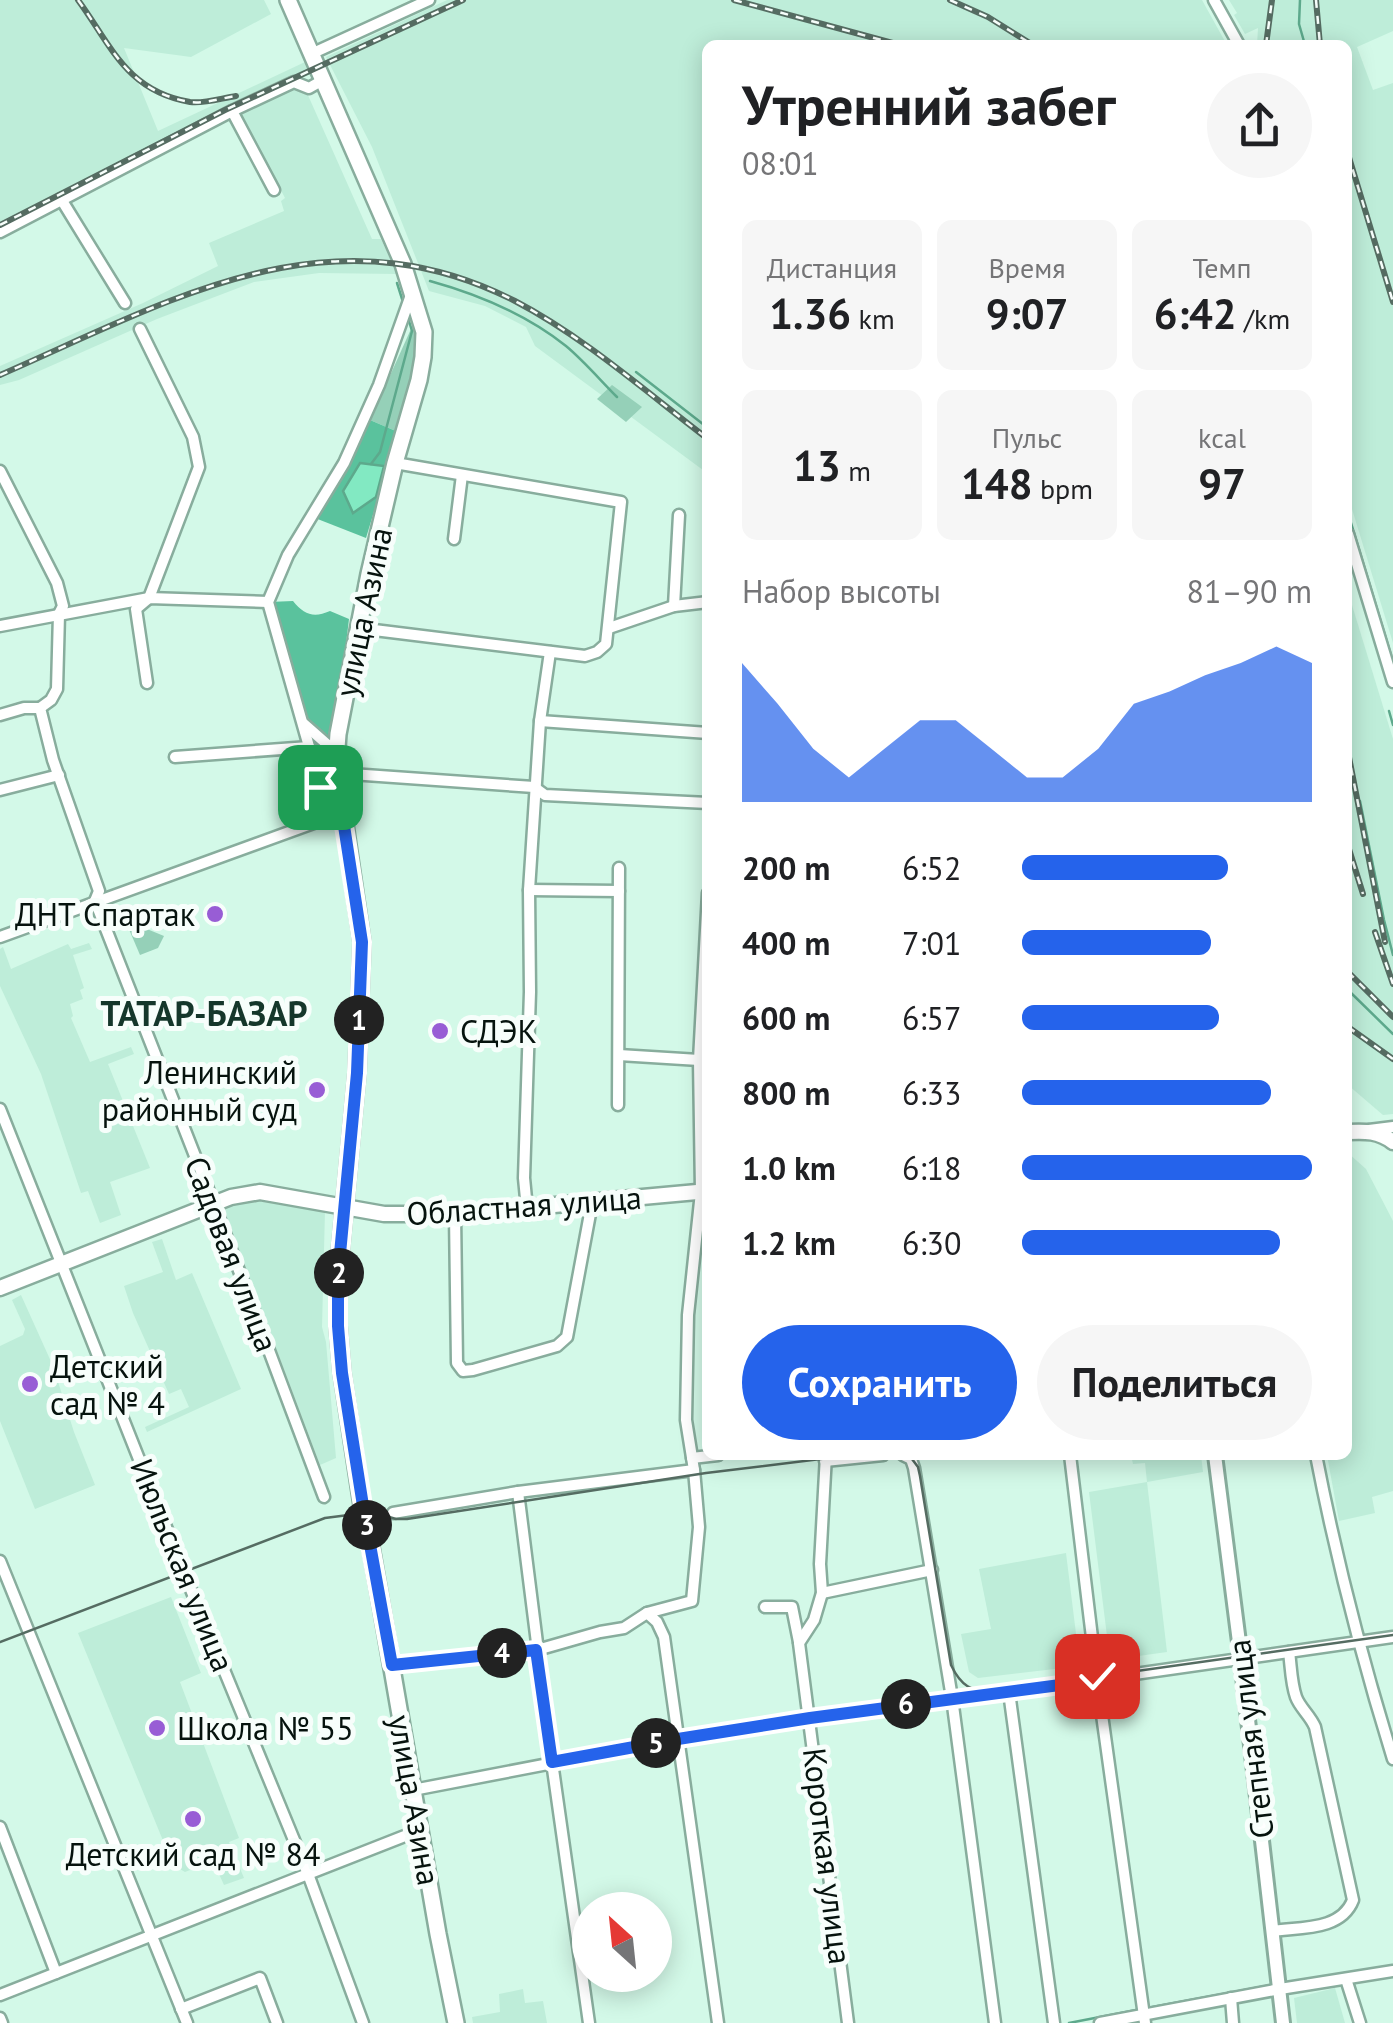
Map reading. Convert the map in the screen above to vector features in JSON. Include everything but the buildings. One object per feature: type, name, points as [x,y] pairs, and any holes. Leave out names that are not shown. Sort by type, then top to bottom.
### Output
[{"type":"main road","name":"улица Азина","points":[[288,0],[403,264],[424,332],[424,357],[358,628],[338,734],[336,815],[362,942],[357,1073],[338,1275],[338,1326],[364,1512],[456,2023]]},
{"type":"main road","points":[[1352,1132],[1368,1130],[1393,1142]]},
{"type":"main road","name":"Областная улица","points":[[0,1288],[231,1197],[260,1192],[384,1214],[455,1214],[702,1192]]},
{"type":"street","points":[[312,54],[429,0]]},
{"type":"street","points":[[1214,0],[1237,40]]},
{"type":"street","points":[[0,232],[232,110],[294,82],[309,88],[324,80]]},
{"type":"street","points":[[232,110],[274,190]]},
{"type":"street","points":[[61,199],[125,303]]},
{"type":"street","points":[[0,936],[336,815],[309,747],[268,602],[288,555],[344,464],[379,385],[412,293]]},
{"type":"street","points":[[140,329],[193,437],[199,467],[149,598],[136,609],[147,684]]},
{"type":"street","points":[[358,628],[585,656],[606,644],[621,502],[396,463]]},
{"type":"street","points":[[0,471],[57,583],[63,606],[58,614],[57,688],[52,700],[40,708],[0,715]]},
{"type":"street","points":[[454,539],[462,475]]},
{"type":"street","points":[[674,606],[679,515]]},
{"type":"street","points":[[1352,547],[1393,682]]},
{"type":"street","points":[[0,626],[149,598],[268,602]]},
{"type":"street","points":[[609,628],[674,606],[702,603]]},
{"type":"street","points":[[527,1208],[524,1178],[529,890],[534,787],[550,652]]},
{"type":"street","name":"Садовая улица","points":[[40,708],[58,775],[99,892],[95,900],[324,1497]]},
{"type":"street","points":[[540,721],[702,733]]},
{"type":"street","points":[[303,724],[337,754]]},
{"type":"street","points":[[175,757],[309,747]]},
{"type":"street","points":[[337,773],[534,787],[545,795],[702,803]]},
{"type":"street","points":[[0,790],[58,775]]},
{"type":"street","points":[[618,1105],[619,868]]},
{"type":"street","points":[[529,890],[619,891]]},
{"type":"street","points":[[702,1004],[702,1139]]},
{"type":"street","points":[[619,1055],[699,1060]]},
{"type":"street","name":"Июльская улица","points":[[0,1109],[308,1874],[363,2023]]},
{"type":"street","points":[[1368,1130],[1393,1126]]},
{"type":"street","points":[[455,1214],[457,1363],[463,1371],[557,1346],[567,1338],[592,1203]]},
{"type":"street","points":[[392,1665],[536,1650],[624,1628],[648,1613],[692,1601],[699,1527],[686,1420],[688,1315],[702,1207]]},
{"type":"street","points":[[692,1458],[702,1457]]},
{"type":"street","points":[[799,1643],[814,1620],[822,1593],[825,1460]]},
{"type":"street","points":[[908,1460],[932,1570],[952,1698],[995,2023]]},
{"type":"street","points":[[1071,1460],[1144,2019]]},
{"type":"street","name":"Степная улица","points":[[1216,1460],[1283,2023]]},
{"type":"street","points":[[1317,1460],[1364,1664],[1393,1759]]},
{"type":"street","points":[[393,1514],[518,1492],[694,1470]]},
{"type":"street","points":[[518,1492],[536,1650],[589,2023]]},
{"type":"street","points":[[0,1562],[187,2023]]},
{"type":"street","points":[[822,1593],[932,1570]]},
{"type":"street","points":[[766,1607],[792,1606],[799,1643]]},
{"type":"street","points":[[648,1613],[664,1637],[718,2023]]},
{"type":"street","points":[[413,1790],[810,1718],[1393,1637]]},
{"type":"street","name":"Короткая улица","points":[[799,1643],[848,2023]]},
{"type":"street","points":[[1272,1931],[1328,1924],[1340,1918],[1353,1900],[1315,1727],[1294,1692],[1289,1652]]},
{"type":"street","points":[[1009,1692],[1054,2023]]},
{"type":"street","points":[[0,1828],[56,1973]]},
{"type":"street","points":[[0,1995],[420,1830]]},
{"type":"street","points":[[1100,2023],[1144,2019],[1231,1998],[1393,1971]]},
{"type":"street","points":[[182,2009],[260,1978],[277,2023]]},
{"type":"street","points":[[1346,1979],[1360,2023]]},
{"type":"street","points":[[1231,1998],[1233,2023]]},
{"type":"shaded area","points":[[0,0],[264,0],[271,14],[191,57],[124,48],[158,131],[305,62],[310,74],[228,111],[0,228]]},
{"type":"shaded area","points":[[447,0],[1202,0],[1224,40],[702,40],[702,469],[535,346],[526,327],[485,306],[429,291],[372,147],[326,57]]},
{"type":"shaded area","points":[[1229,0],[1393,0],[1393,31],[1357,47],[1373,90],[1393,83],[1393,643],[1352,509],[1352,40],[1257,40],[1258,28],[1245,34],[1234,15],[1237,13]]},
{"type":"shaded area","points":[[293,87],[307,93],[372,239],[381,239],[397,274],[319,273],[254,282],[0,385],[0,366],[218,266],[209,243],[284,211],[281,201],[285,198],[240,111]]},
{"type":"shaded area","points":[[415,320],[417,363],[398,432],[370,420]]},
{"type":"shaded area","points":[[612,385],[642,407],[626,422],[597,399]]},
{"type":"shaded area","points":[[370,420],[398,432],[366,538],[315,518]]},
{"type":"shaded area","points":[[360,463],[384,466],[376,497],[353,513],[343,491]]},
{"type":"shaded area","points":[[293,601],[310,614],[330,611],[349,619],[327,800],[269,602]]},
{"type":"shaded area","points":[[1352,605],[1393,739],[1393,1114],[1383,1115],[1352,1088]]},
{"type":"shaded area","points":[[125,920],[164,936],[158,948],[140,955]]},
{"type":"shaded area","points":[[89,943],[92,949],[73,955],[84,988],[80,990],[83,999],[70,1004],[71,1018],[90,1062],[131,1047],[134,1054],[108,1064],[150,1168],[110,1182],[121,1215],[100,1223],[88,1191],[81,1193],[41,1074],[0,986],[3,947],[11,969],[68,944],[71,949]]},
{"type":"shaded area","points":[[1352,1157],[1366,1169],[1393,1221],[1393,1491],[1372,1497],[1375,1513],[1339,1521],[1328,1460],[1352,1460]]},
{"type":"shaded area","points":[[253,1199],[325,1211],[322,1327],[336,1458],[320,1465],[223,1207]]},
{"type":"shaded area","points":[[162,1239],[176,1280],[192,1273],[241,1389],[147,1432],[145,1427],[189,1407],[181,1389],[169,1394],[124,1286],[163,1272],[152,1242]]},
{"type":"shaded area","name":"Детский сад № 4","points":[[21,1295],[53,1366],[95,1485],[35,1509],[0,1421],[0,1346],[23,1335],[25,1329],[12,1300]]},
{"type":"shaded area","points":[[1132,1460],[1202,1460],[1203,1472],[1147,1482],[1145,1463],[1133,1464]]},
{"type":"shaded area","points":[[1147,1482],[1167,1652],[1110,1660],[1089,1492]]},
{"type":"shaded area","points":[[1066,1553],[1080,1666],[978,1678],[969,1672],[961,1634],[991,1629],[979,1569]]},
{"type":"shaded area","name":"Школа № 55","points":[[171,1597],[201,1673],[180,1682],[239,1838],[229,1842],[244,1878],[224,1885],[213,1861],[185,1872],[173,1865],[78,1633]]},
{"type":"shaded area","points":[[1335,1988],[1345,2023],[1297,2023],[1294,1998]]},
{"type":"shaded area","points":[[523,1989],[525,2003],[543,2001],[547,2023],[473,2023],[472,2017],[500,2012],[499,1994]]},
{"type":"waterway","points":[[1300,0],[1299,24],[1304,40]]},
{"type":"waterway","points":[[430,281],[483,299],[535,325],[573,352],[617,397]]},
{"type":"waterway","points":[[397,283],[403,302]]},
{"type":"waterway","points":[[371,464],[380,452],[412,331],[409,321]]},
{"type":"waterway","points":[[636,372],[702,423]]},
{"type":"waterway","points":[[1352,526],[1391,655]]},
{"type":"waterway","points":[[1389,711],[1393,725]]},
{"type":"waterway","points":[[1360,801],[1393,955]]},
{"type":"waterway","points":[[1352,994],[1393,1034]]},
{"type":"waterway","points":[[1236,1679],[1241,1712]]},
{"type":"waterway","points":[[1243,1735],[1249,1781]]},
{"type":"waterway","points":[[1147,2008],[1271,1985]]},
{"type":"waterway","points":[[1069,2023],[1136,2010]]},
{"type":"tram line","points":[[0,1642],[325,1518],[372,1512],[407,1519],[812,1460]]},
{"type":"tram line","points":[[913,1460],[920,1476],[951,1665],[963,1683],[973,1689],[994,1691],[1393,1635]]},
{"type":"railway","points":[[78,0],[122,64],[150,88],[190,102],[236,96]]},
{"type":"railway","points":[[0,225],[225,110],[463,0]]},
{"type":"railway","points":[[734,0],[882,40]]},
{"type":"railway","points":[[950,0],[1025,40]]},
{"type":"railway","points":[[1267,40],[1272,0]]},
{"type":"railway","points":[[1316,0],[1320,40]]},
{"type":"railway","points":[[1352,167],[1393,302]]},
{"type":"railway","points":[[0,375],[127,318],[252,274],[316,263],[380,262],[447,274],[515,301],[590,348],[702,434]]},
{"type":"railway","points":[[1352,773],[1385,942]]},
{"type":"railway","points":[[1352,859],[1363,894]]},
{"type":"railway","points":[[1375,932],[1393,984]]},
{"type":"railway","points":[[1352,976],[1393,1017]]},
{"type":"railway","points":[[1352,1030],[1393,1059]]},
{"type":"place","name":"ДНТ Спартак","points":[[215,914]]},
{"type":"place","name":"СДЭК","points":[[440,1031]]},
{"type":"place","name":"Ленинский районный суд","points":[[317,1090]]},
{"type":"place","name":"Детский сад № 4","points":[[30,1384]]},
{"type":"place","name":"Школа № 55","points":[[157,1728]]},
{"type":"place","name":"Детский сад № 84","points":[[193,1819]]},
{"type":"district","name":"ТАТАР-БАЗАР","points":[[204,1013]]},
{"type":"route","points":[[320,787],[329,817],[342,813],[362,942],[357,1073],[338,1275],[338,1326],[364,1512],[392,1665],[536,1650],[552,1762],[810,1718],[1098,1680],[1097,1676]]}]
